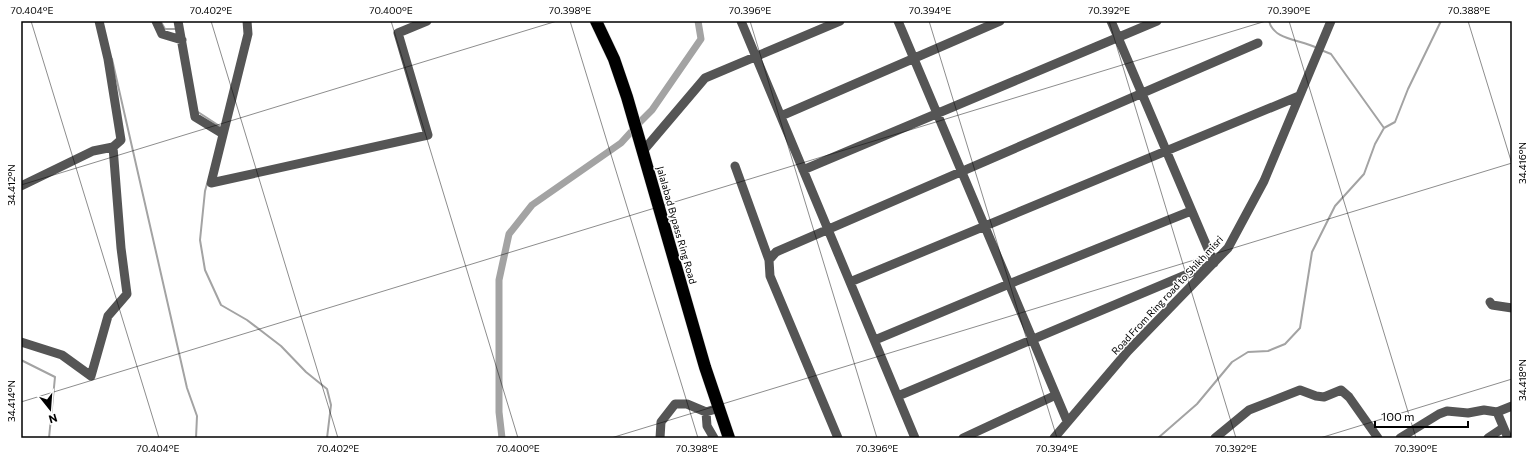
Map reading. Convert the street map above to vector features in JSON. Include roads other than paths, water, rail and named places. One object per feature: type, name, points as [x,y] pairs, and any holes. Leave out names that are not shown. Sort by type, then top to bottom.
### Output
[{"type":"highway","name":"Jalalabad Bypass Ring Road","points":[[596,21],[614,58],[718,408],[729,438]]},
{"type":"street","points":[[21,186],[93,151],[113,147],[121,140],[108,59],[99,21]]},
{"type":"street","points":[[156,21],[162,34],[182,40]]},
{"type":"street","points":[[178,21],[195,117],[223,134]]},
{"type":"street","points":[[247,21],[248,34],[212,183],[428,135],[398,33],[427,21]]},
{"type":"street","points":[[741,21],[915,438]]},
{"type":"street","points":[[643,152],[705,78],[840,21]]},
{"type":"street","points":[[898,21],[1067,421]]},
{"type":"street","points":[[781,116],[1000,21]]},
{"type":"street","points":[[898,396],[1214,263],[1110,21]]},
{"type":"street","points":[[803,170],[1156,21]]},
{"type":"street","name":"Road From Ring road to Shikh misri","points":[[1054,438],[1128,351],[1228,248],[1264,181],[1331,21]]},
{"type":"street","points":[[769,260],[776,252],[1258,43]]},
{"type":"street","points":[[850,282],[1299,96]]},
{"type":"street","points":[[21,342],[62,355],[91,376],[108,316],[127,294],[121,248],[113,147]]},
{"type":"street","points":[[735,166],[769,260],[770,276],[838,438]]},
{"type":"street","points":[[875,340],[1009,284],[1191,211]]},
{"type":"street","points":[[1490,302],[1492,305],[1512,308]]},
{"type":"street","points":[[1215,438],[1249,410],[1300,390],[1316,396],[1324,397],[1341,390],[1349,397],[1378,438]]},
{"type":"street","points":[[963,438],[1056,395]]},
{"type":"street","points":[[660,438],[661,422],[675,404],[687,404],[706,412],[718,408]]},
{"type":"street","points":[[1400,438],[1439,414],[1447,411],[1468,413],[1484,410],[1497,412],[1512,406]]},
{"type":"street","points":[[706,412],[707,426],[714,438]]},
{"type":"street","points":[[1497,412],[1508,438]]},
{"type":"street","points":[[1488,438],[1504,428]]},
{"type":"waterway","points":[[640,122],[652,110],[701,39],[698,21]]},
{"type":"waterway","points":[[1269,21],[1272,28],[1282,36],[1317,48]]},
{"type":"waterway","points":[[1158,438],[1197,404],[1232,362],[1248,352],[1268,351],[1285,344],[1300,328],[1312,252],[1335,206],[1364,174],[1375,144],[1384,128],[1395,122],[1408,89],[1441,21]]},
{"type":"waterway","points":[[161,22],[165,29],[177,29]]},
{"type":"waterway","points":[[1321,50],[1331,54],[1384,128]]},
{"type":"waterway","points":[[112,59],[187,388],[197,416],[196,438]]},
{"type":"waterway","points":[[198,112],[221,127]]},
{"type":"waterway","points":[[502,438],[499,412],[499,280],[509,234],[532,205],[621,143],[631,132]]},
{"type":"waterway","points":[[207,184],[200,240],[205,270],[221,305],[247,320],[281,346],[306,372],[327,389],[331,405],[327,438]]},
{"type":"waterway","points":[[21,360],[55,377],[49,438]]}]
